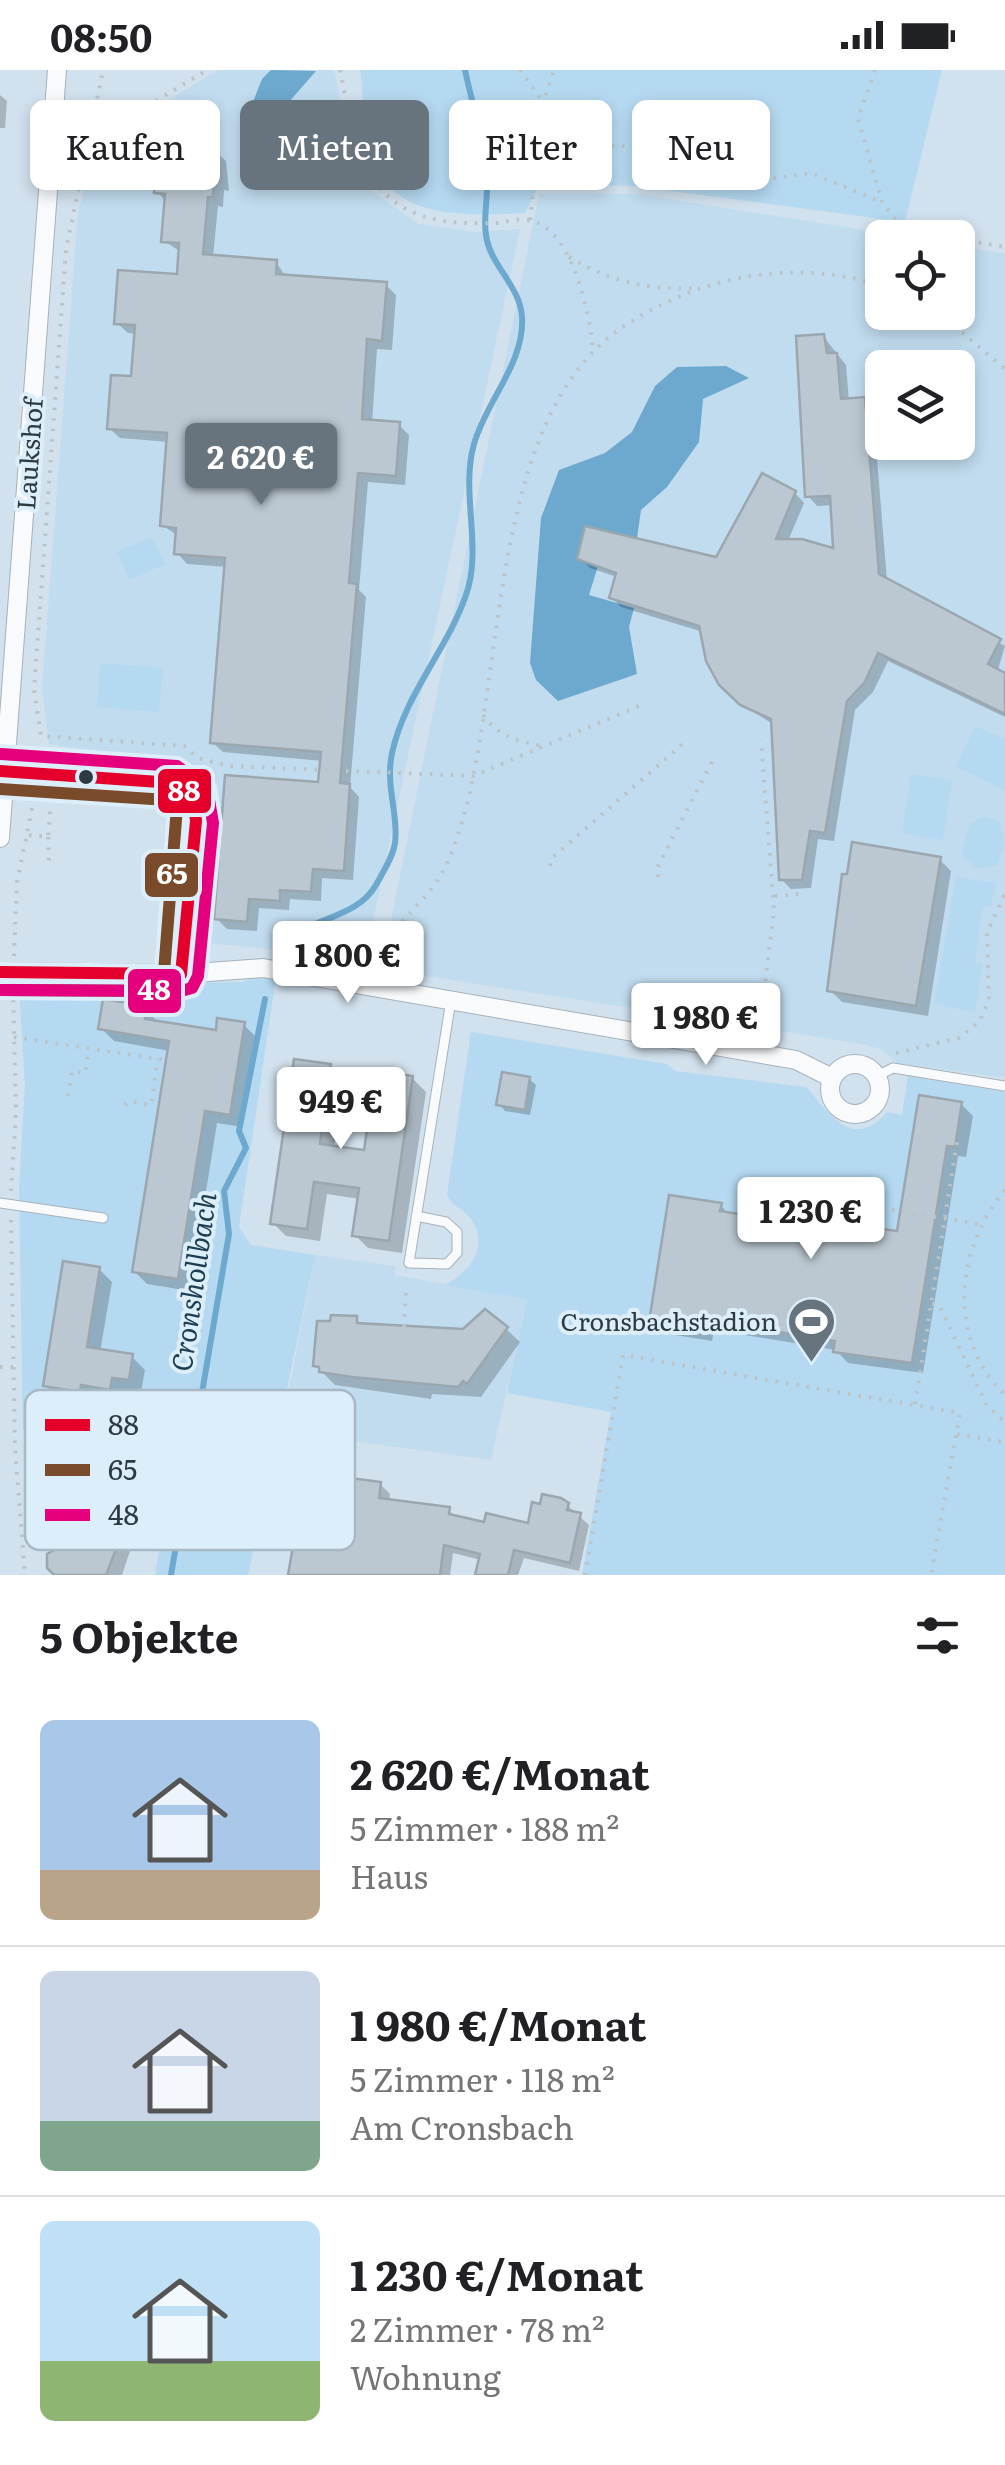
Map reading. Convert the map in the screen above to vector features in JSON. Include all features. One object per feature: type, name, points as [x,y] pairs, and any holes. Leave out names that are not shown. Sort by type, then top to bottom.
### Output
[{"type":"street","name":"Laukshof","points":[[55,100],[57,70]]},
{"type":"street","name":"Laukshof","points":[[0,838],[49,190]]},
{"type":"street","points":[[6,972],[181,974],[263,968],[796,1060],[832,1078]]},
{"type":"street","points":[[850,1064],[885,1072],[874,1105],[853,1114],[833,1101],[832,1078],[850,1064]]},
{"type":"lane","points":[[3,771],[174,783],[193,798],[196,821],[181,974]]},
{"type":"lane","points":[[416,1216],[446,1222],[457,1232],[458,1253],[447,1264],[409,1263],[416,1216],[450,1000]]},
{"type":"lane","points":[[885,1072],[1005,1086]]},
{"type":"lane","points":[[6,1204],[104,1218]]},
{"type":"path","points":[[97,100],[103,70]]},
{"type":"path","points":[[156,100],[207,70]]},
{"type":"path","points":[[340,70],[364,166],[385,194],[419,218],[468,224],[530,220],[555,236],[584,296],[594,351]]},
{"type":"path","points":[[520,70],[542,100]]},
{"type":"path","points":[[544,100],[554,70]]},
{"type":"path","points":[[876,70],[858,118],[882,202],[896,220]]},
{"type":"path","points":[[612,146],[624,146],[740,183],[812,173],[882,202]]},
{"type":"path","points":[[79,190],[66,250],[34,690],[41,736],[184,746],[198,758],[229,766],[473,776],[639,706]]},
{"type":"path","points":[[530,220],[533,190]]},
{"type":"path","points":[[975,242],[1005,247]]},
{"type":"path","points":[[568,257],[600,276],[630,286],[700,288]]},
{"type":"path","points":[[376,987],[388,939],[440,877],[473,776],[531,456],[554,406],[594,351],[655,307],[700,288],[778,272],[852,276],[865,280]]},
{"type":"path","points":[[959,330],[1005,369]]},
{"type":"path","points":[[483,715],[493,729],[508,738],[544,746]]},
{"type":"path","points":[[757,1053],[773,896],[762,740]]},
{"type":"path","points":[[550,866],[552,858],[686,742]]},
{"type":"path","points":[[658,878],[657,868],[714,756]]},
{"type":"path","points":[[16,1575],[24,1574],[18,1526],[6,1204],[16,1113],[14,1037],[6,972],[17,882],[35,794]]},
{"type":"path","points":[[49,861],[50,811],[56,811]]},
{"type":"path","points":[[29,835],[48,837]]},
{"type":"path","points":[[773,896],[800,894]]},
{"type":"path","points":[[885,1072],[895,1053],[959,1038],[978,1022],[989,1002],[987,933],[1005,894]]},
{"type":"path","points":[[14,1037],[166,1060]]},
{"type":"path","points":[[68,1096],[72,1070],[85,1073],[89,1049]]},
{"type":"path","points":[[126,1105],[130,1101],[151,1105],[158,1059]]},
{"type":"path","points":[[915,1405],[957,1142]]},
{"type":"path","points":[[850,1185],[867,1206],[980,1224]]},
{"type":"path","points":[[1005,1190],[980,1224],[966,1262],[966,1320],[984,1367],[1005,1395]]},
{"type":"path","points":[[404,1327],[406,1291]]},
{"type":"path","points":[[932,1304],[939,1305],[987,1406],[1005,1420]]},
{"type":"path","points":[[585,1575],[623,1356],[960,1413],[932,1575]]},
{"type":"path","points":[[0,1367],[14,1366]]},
{"type":"path","points":[[956,1434],[1005,1442]]},
{"type":"shaded area","points":[[218,70],[334,70],[341,100],[240,100],[240,190],[372,190],[419,224],[475,232],[520,229],[365,958],[194,942],[207,767],[49,744],[42,688],[78,213],[84,190],[220,190],[220,100],[169,100]]},
{"type":"shaded area","points":[[271,70],[316,71],[291,100],[254,100],[262,79]]},
{"type":"shaded area","points":[[360,70],[942,70],[905,220],[663,190],[770,190],[770,100],[632,100],[632,186],[612,186],[612,100],[449,100],[449,190],[537,190],[525,213],[439,211],[418,205],[394,190],[429,190],[429,100],[362,100]]},
{"type":"shaded area","points":[[539,194],[639,194],[865,230],[865,330],[975,330],[975,249],[1005,254],[1005,1078],[897,1063],[883,1050],[381,969]]},
{"type":"shaded area","points":[[726,366],[749,378],[703,399],[699,442],[667,487],[641,510],[637,538],[585,526],[577,559],[598,566],[589,595],[634,608],[629,627],[637,674],[558,701],[536,680],[530,663],[541,518],[559,470],[605,453],[632,432],[655,386],[677,367]]},
{"type":"shaded area","points":[[152,537],[165,564],[129,580],[117,552]]},
{"type":"shaded area","points":[[100,663],[163,668],[159,712],[97,707]]},
{"type":"shaded area","points":[[975,726],[1005,739],[1005,790],[956,767]]},
{"type":"shaded area","points":[[911,774],[952,780],[943,840],[902,833]]},
{"type":"shaded area","points":[[984,816],[1000,822],[1005,844],[997,866],[976,868],[961,853],[970,824]]},
{"type":"shaded area","points":[[956,877],[996,883],[991,906],[983,906],[975,962],[983,964],[975,1013],[934,1003]]},
{"type":"shaded area","points":[[263,974],[276,977],[239,1227],[251,1245],[315,1255],[287,1390],[25,1390],[25,1431],[19,1189],[25,1085],[19,986],[242,982]]},
{"type":"shaded area","name":"Cronsbachstadion","points":[[471,1032],[667,1064],[675,1071],[806,1087],[832,1116],[852,1128],[874,1124],[887,1112],[902,1115],[908,1076],[1005,1092],[1005,1575],[582,1575],[611,1412],[507,1393],[527,1299],[445,1285],[462,1273],[478,1248],[476,1228],[447,1195]]},
{"type":"shaded area","points":[[315,1255],[395,1266],[395,1275],[527,1299],[491,1460],[355,1441],[355,1390],[289,1390]]},
{"type":"shaded area","points":[[159,1550],[253,1550],[248,1575],[155,1575]]},
{"type":"building","points":[[213,190],[213,197],[208,197],[203,254],[277,260],[276,274],[387,282],[382,341],[367,339],[362,419],[400,422],[396,476],[358,473],[349,583],[357,584],[340,783],[350,784],[344,871],[313,869],[311,892],[280,890],[280,901],[249,899],[247,922],[214,919],[225,775],[318,782],[321,752],[210,743],[225,558],[174,554],[176,528],[160,526],[167,433],[107,429],[111,375],[131,376],[135,325],[114,324],[118,270],[177,274],[179,243],[161,242],[165,194],[154,193]]},
{"type":"building","points":[[824,334],[827,353],[837,353],[841,399],[865,397],[865,460],[870,460],[879,574],[1001,639],[988,664],[1005,673],[1005,714],[878,653],[865,682],[847,701],[825,833],[810,831],[802,880],[779,880],[771,719],[740,705],[719,685],[706,661],[699,626],[609,598],[616,573],[577,559],[585,526],[716,557],[762,473],[796,491],[776,539],[802,539],[833,548],[830,496],[805,497],[796,336]]},
{"type":"building","points":[[852,842],[941,857],[916,1006],[827,991],[842,874],[847,874]]},
{"type":"building","points":[[103,999],[147,1006],[145,1019],[216,1030],[217,1018],[245,1022],[230,1115],[205,1111],[178,1279],[132,1272],[169,1041],[98,1029]]},
{"type":"building","points":[[294,1059],[331,1064],[320,1144],[364,1150],[376,1071],[413,1076],[389,1241],[352,1236],[359,1188],[314,1182],[307,1229],[270,1224]]},
{"type":"building","points":[[502,1072],[530,1077],[525,1110],[496,1105]]},
{"type":"building","points":[[919,1095],[962,1102],[955,1147],[947,1146],[912,1363],[833,1352],[835,1341],[703,1320],[701,1330],[649,1322],[669,1195],[722,1203],[720,1211],[846,1231],[847,1224],[897,1231]]},
{"type":"building","points":[[63,1261],[100,1267],[87,1347],[133,1354],[129,1380],[112,1378],[110,1390],[81,1385],[80,1390],[43,1386]]},
{"type":"building","points":[[485,1309],[508,1327],[467,1384],[463,1381],[458,1387],[352,1377],[319,1372],[319,1367],[313,1366],[317,1321],[330,1321],[331,1315],[357,1316],[357,1323],[463,1329]]},
{"type":"building","points":[[355,1479],[381,1482],[379,1498],[450,1507],[449,1514],[484,1522],[486,1513],[528,1523],[532,1502],[540,1504],[542,1494],[561,1498],[569,1503],[567,1510],[581,1513],[570,1563],[514,1550],[508,1575],[475,1575],[480,1554],[444,1545],[440,1575],[288,1575],[292,1550],[355,1550]]},
{"type":"building","points":[[54,1550],[116,1550],[106,1575],[54,1575],[47,1568],[47,1554]]},
{"type":"waterway","name":"Cronshollbach","points":[[288,940],[368,896],[392,854],[396,832],[390,777],[392,753],[406,711],[466,595],[471,577],[469,482],[474,444],[511,366],[521,334],[520,306],[486,235],[486,167],[465,70]]},
{"type":"waterway","name":"Cronshollbach","points":[[202,1390],[229,1234],[224,1191],[246,1148],[239,1131],[265,999]]},
{"type":"waterway","name":"Cronshollbach","points":[[171,1575],[175,1550]]},
{"type":"transit line","name":"48","points":[[0,990],[192,988],[198,976],[213,823],[207,788],[177,766],[1,754]]},
{"type":"transit line","name":"88","points":[[0,771],[174,783],[193,798],[196,821],[181,974]]},
{"type":"transit line","name":"65","points":[[0,789],[167,800],[177,807],[164,972]]},
{"type":"transit line","name":"88","points":[[0,972],[181,974]]},
{"type":"transit line","name":"65","points":[[0,990],[181,991]]},
{"type":"place","name":"Cronsbachstadion","points":[[812,1364]]}]
